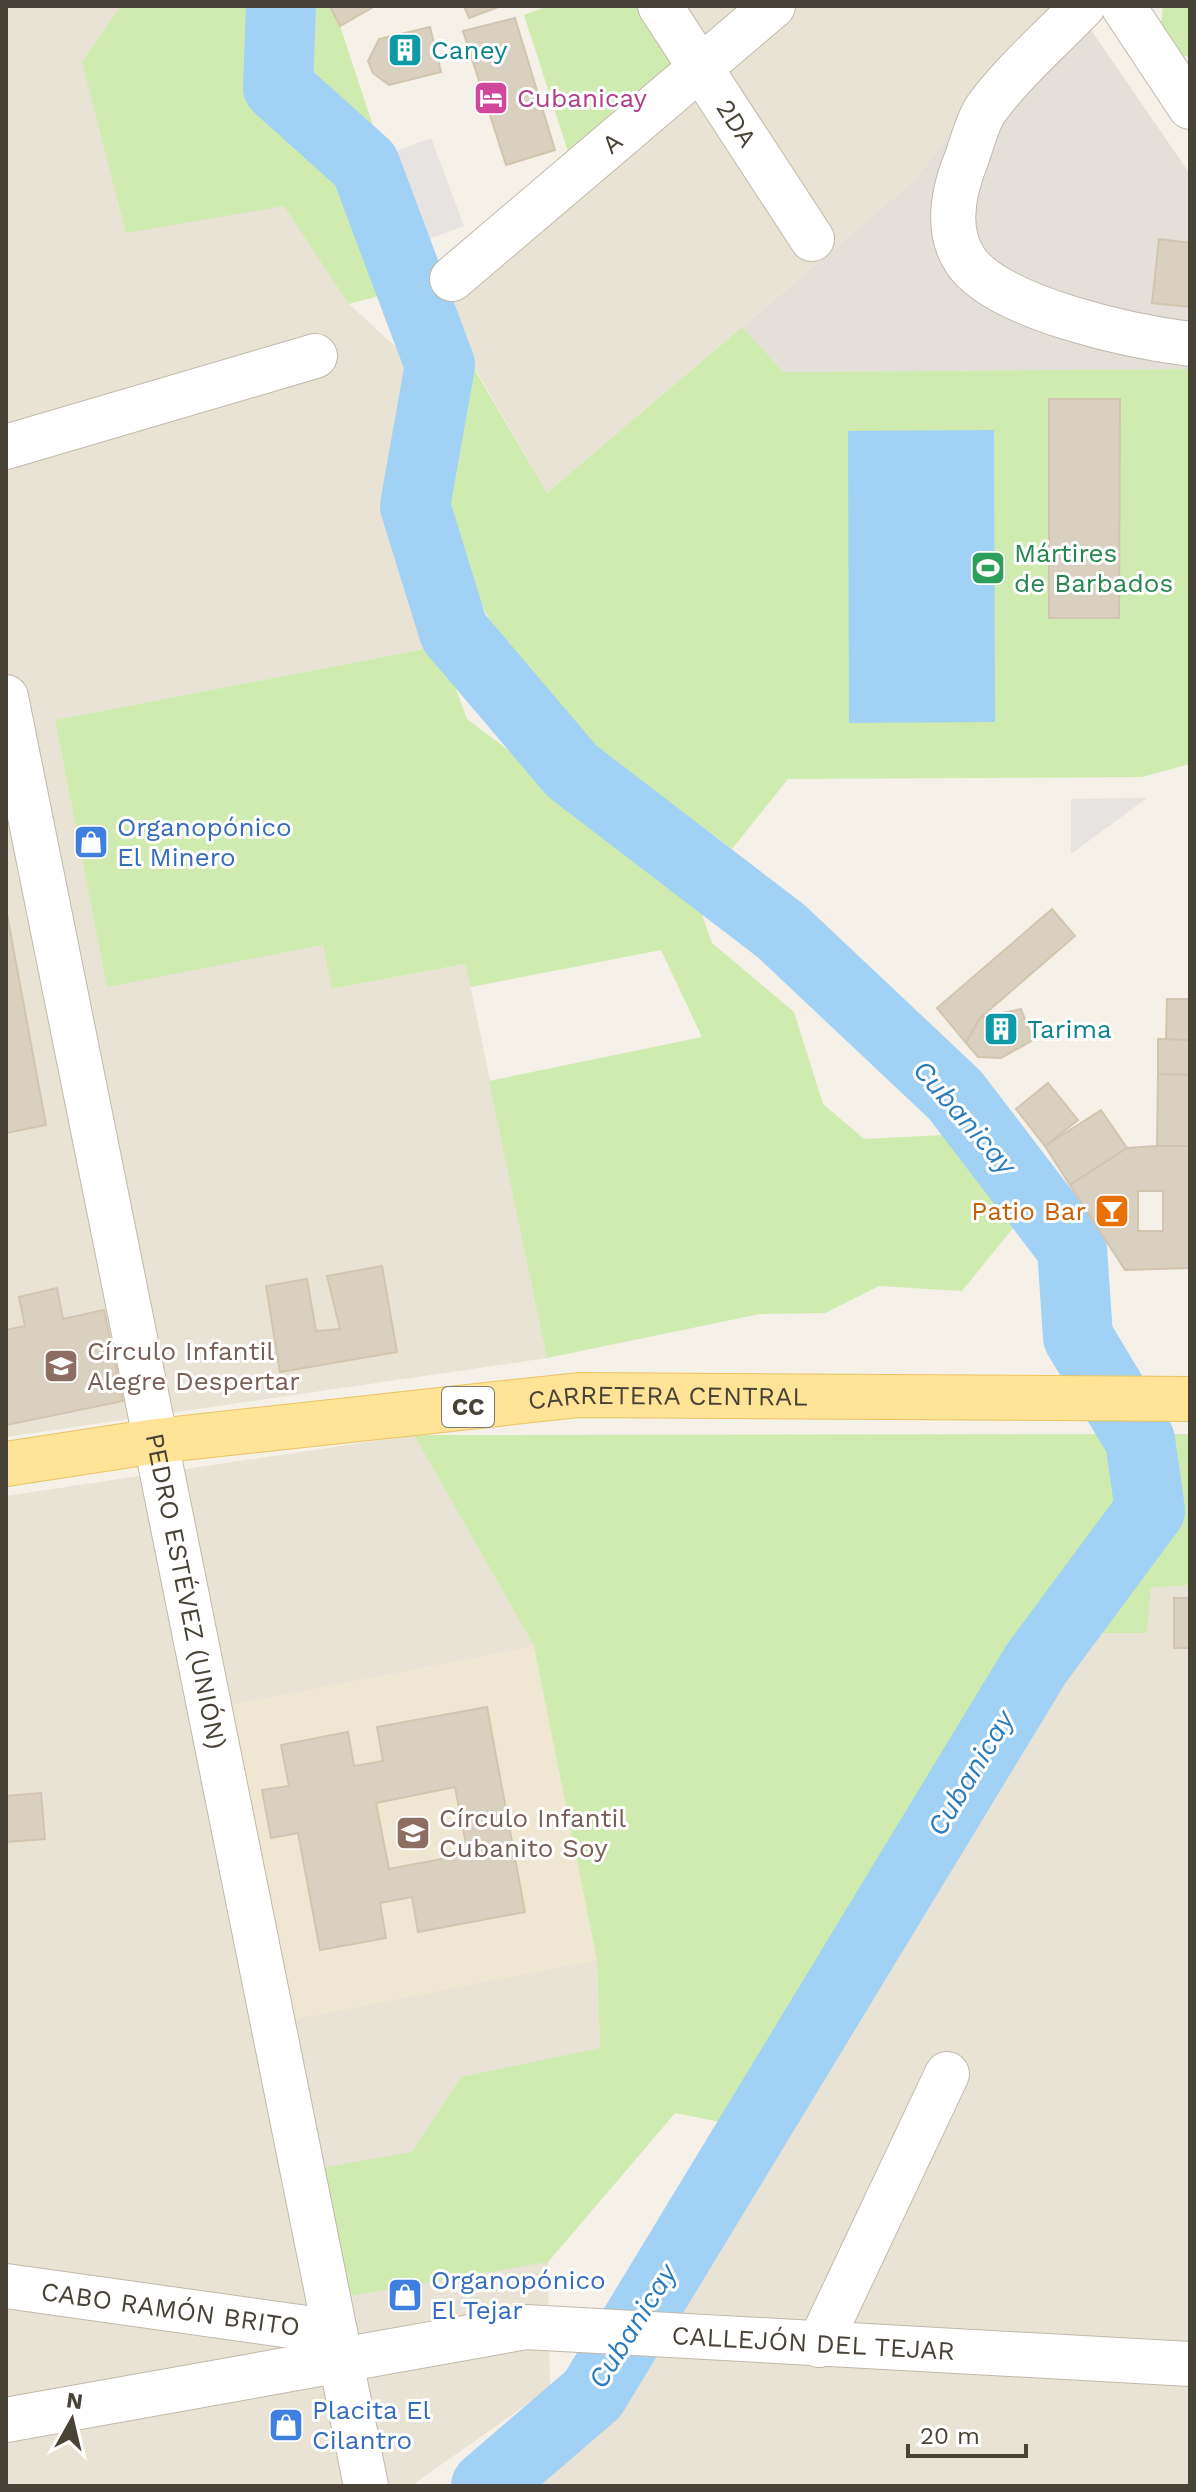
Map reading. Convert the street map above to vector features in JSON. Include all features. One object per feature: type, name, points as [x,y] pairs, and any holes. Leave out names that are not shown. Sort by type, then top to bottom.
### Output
[{"type":"main road","name":"CARRETERA CENTRAL","points":[[6,1464],[156,1441],[579,1395],[1190,1399]]},
{"type":"street","name":"2DA","points":[[660,6],[812,239]]},
{"type":"street","name":"A","points":[[452,279],[773,6]]},
{"type":"street","points":[[1083,6],[985,110],[954,190],[954,228],[965,260],[999,288],[1092,325],[1148,339],[1190,344]]},
{"type":"street","points":[[1123,6],[1190,107]]},
{"type":"street","points":[[6,447],[315,356]]},
{"type":"street","name":"PEDRO ESTÉVEZ (UNIÓN)","points":[[6,697],[20,837],[156,1441],[366,2486]]},
{"type":"street","points":[[819,2345],[947,2074]]},
{"type":"street","name":"CABO RAMÓN BRITO","points":[[6,2286],[338,2346]]},
{"type":"street","name":"CALLEJÓN DEL TEJAR","points":[[6,2420],[338,2346],[526,2327],[1190,2364]]},
{"type":"shaded area","points":[[6,6],[238,6],[349,304],[423,372],[389,531],[440,646],[55,720],[107,986],[324,945],[333,989],[466,964],[547,1358],[6,1437]]},
{"type":"shaded area","points":[[641,6],[1053,6],[913,181],[547,493],[426,283],[685,65]]},
{"type":"shaded area","points":[[1089,27],[1190,174],[1190,243],[1159,240],[1190,307],[1190,369],[784,372],[742,327],[913,181],[973,106]]},
{"type":"shaded area","points":[[431,138],[464,226],[429,239],[396,151]]},
{"type":"shaded area","points":[[1147,798],[1071,854],[1071,799]]},
{"type":"shaded area","points":[[414,1435],[534,1646],[597,1960],[600,2049],[676,2112],[548,2262],[550,2388],[411,2486],[6,2486],[6,1496]]},
{"type":"shaded area","points":[[1190,1585],[1190,2486],[532,2486],[622,2405],[1082,1633],[1147,1633],[1151,1588]]},
{"type":"shaded area","name":"Círculo Infantil Cubanito Soy","points":[[534,1646],[597,1960],[292,2020],[229,1705]]},
{"type":"green space","points":[[121,6],[329,6],[340,26],[425,283],[349,304],[284,206],[126,233],[82,62]]},
{"type":"green space","points":[[548,6],[640,6],[686,65],[571,161],[524,15]]},
{"type":"green space","points":[[1163,6],[1190,6],[1190,57],[1158,52]]},
{"type":"green space","points":[[742,327],[784,372],[1190,369],[1190,764],[1142,777],[788,779],[732,849],[586,740],[501,647],[435,497],[462,348],[547,493]]},
{"type":"green space","points":[[440,646],[467,719],[540,774],[636,862],[698,903],[712,943],[794,1012],[823,1104],[864,1139],[945,1135],[996,1177],[1018,1222],[962,1291],[879,1286],[825,1313],[760,1314],[547,1358],[489,1081],[702,1037],[661,950],[471,987],[465,964],[332,989],[323,945],[107,987],[55,720]]},
{"type":"green space","points":[[1190,1434],[1190,1585],[1151,1588],[1147,1633],[1039,1633],[735,2125],[675,2113],[548,2262],[344,2297],[321,2168],[412,2152],[461,2077],[600,2048],[597,1960],[534,1646],[414,1435]]},
{"type":"water","points":[[994,430],[995,722],[849,723],[848,431]]},
{"type":"building","points":[[330,6],[375,6],[340,26]]},
{"type":"building","points":[[464,6],[501,6],[469,18]]},
{"type":"building","points":[[515,18],[555,150],[506,165],[463,31]]},
{"type":"building","name":"Caney","points":[[430,27],[441,72],[389,85],[373,73],[368,61],[379,39]]},
{"type":"building","points":[[1159,239],[1190,243],[1190,307],[1152,303]]},
{"type":"building","points":[[1049,399],[1120,399],[1119,618],[1049,618]]},
{"type":"building","points":[[6,909],[46,1125],[6,1133]]},
{"type":"building","points":[[1052,909],[1075,936],[980,1018],[966,1043],[937,1008]]},
{"type":"building","points":[[1167,999],[1190,999],[1190,1040],[1166,1040]]},
{"type":"building","name":"Tarima","points":[[1021,1009],[1033,1040],[1001,1058],[978,1057],[966,1043],[980,1018]]},
{"type":"building","points":[[1158,1039],[1190,1040],[1190,1075],[1158,1074]]},
{"type":"building","points":[[1158,1074],[1190,1075],[1190,1146],[1157,1146]]},
{"type":"building","points":[[1048,1083],[1078,1120],[1045,1146],[1016,1109]]},
{"type":"building","points":[[1101,1110],[1127,1148],[1070,1185],[1045,1146]]},
{"type":"building","name":"Patio Bar","points":[[1190,1146],[1190,1268],[1125,1270],[1070,1185],[1127,1148]],"holes":[[[1138,1191],[1163,1191],[1163,1231],[1138,1231]]]},
{"type":"building","points":[[382,1266],[397,1352],[280,1372],[266,1286],[307,1279],[316,1331],[340,1329],[327,1276]]},
{"type":"building","name":"Círculo Infantil Alegre Despertar","points":[[57,1288],[63,1319],[104,1310],[123,1401],[6,1425],[6,1330],[25,1326],[19,1297]]},
{"type":"building","points":[[1174,1598],[1190,1598],[1190,1648],[1174,1648]]},
{"type":"building","points":[[487,1707],[525,1912],[418,1932],[412,1897],[380,1903],[386,1938],[320,1950],[298,1833],[271,1838],[262,1790],[289,1786],[281,1745],[348,1732],[354,1766],[383,1761],[377,1727]],"holes":[[[455,1787],[468,1854],[389,1869],[376,1803]]]},
{"type":"building","points":[[41,1793],[45,1839],[6,1842],[6,1796]]},
{"type":"waterway","name":"Cubanicay","points":[[281,6],[278,87],[365,165],[440,365],[415,506],[454,632],[572,771],[781,931],[955,1095],[1072,1248],[1078,1337],[1140,1440],[1150,1510],[1036,1664],[593,2394],[486,2486]]},
{"type":"place","name":"Caney","points":[[405,50]]},
{"type":"place","name":"Cubanicay","points":[[491,98]]},
{"type":"place","name":"Mártires de Barbados","points":[[988,568]]},
{"type":"place","name":"Organopónico El Minero","points":[[91,842]]},
{"type":"place","name":"Tarima","points":[[1001,1029]]},
{"type":"place","name":"Patio Bar","points":[[1112,1211]]},
{"type":"place","name":"Círculo Infantil Alegre Despertar","points":[[61,1366]]},
{"type":"place","name":"Círculo Infantil Cubanito Soy","points":[[413,1833]]},
{"type":"place","name":"Organopónico El Tejar","points":[[405,2295]]},
{"type":"place","name":"Placita El Cilantro","points":[[286,2425]]}]
